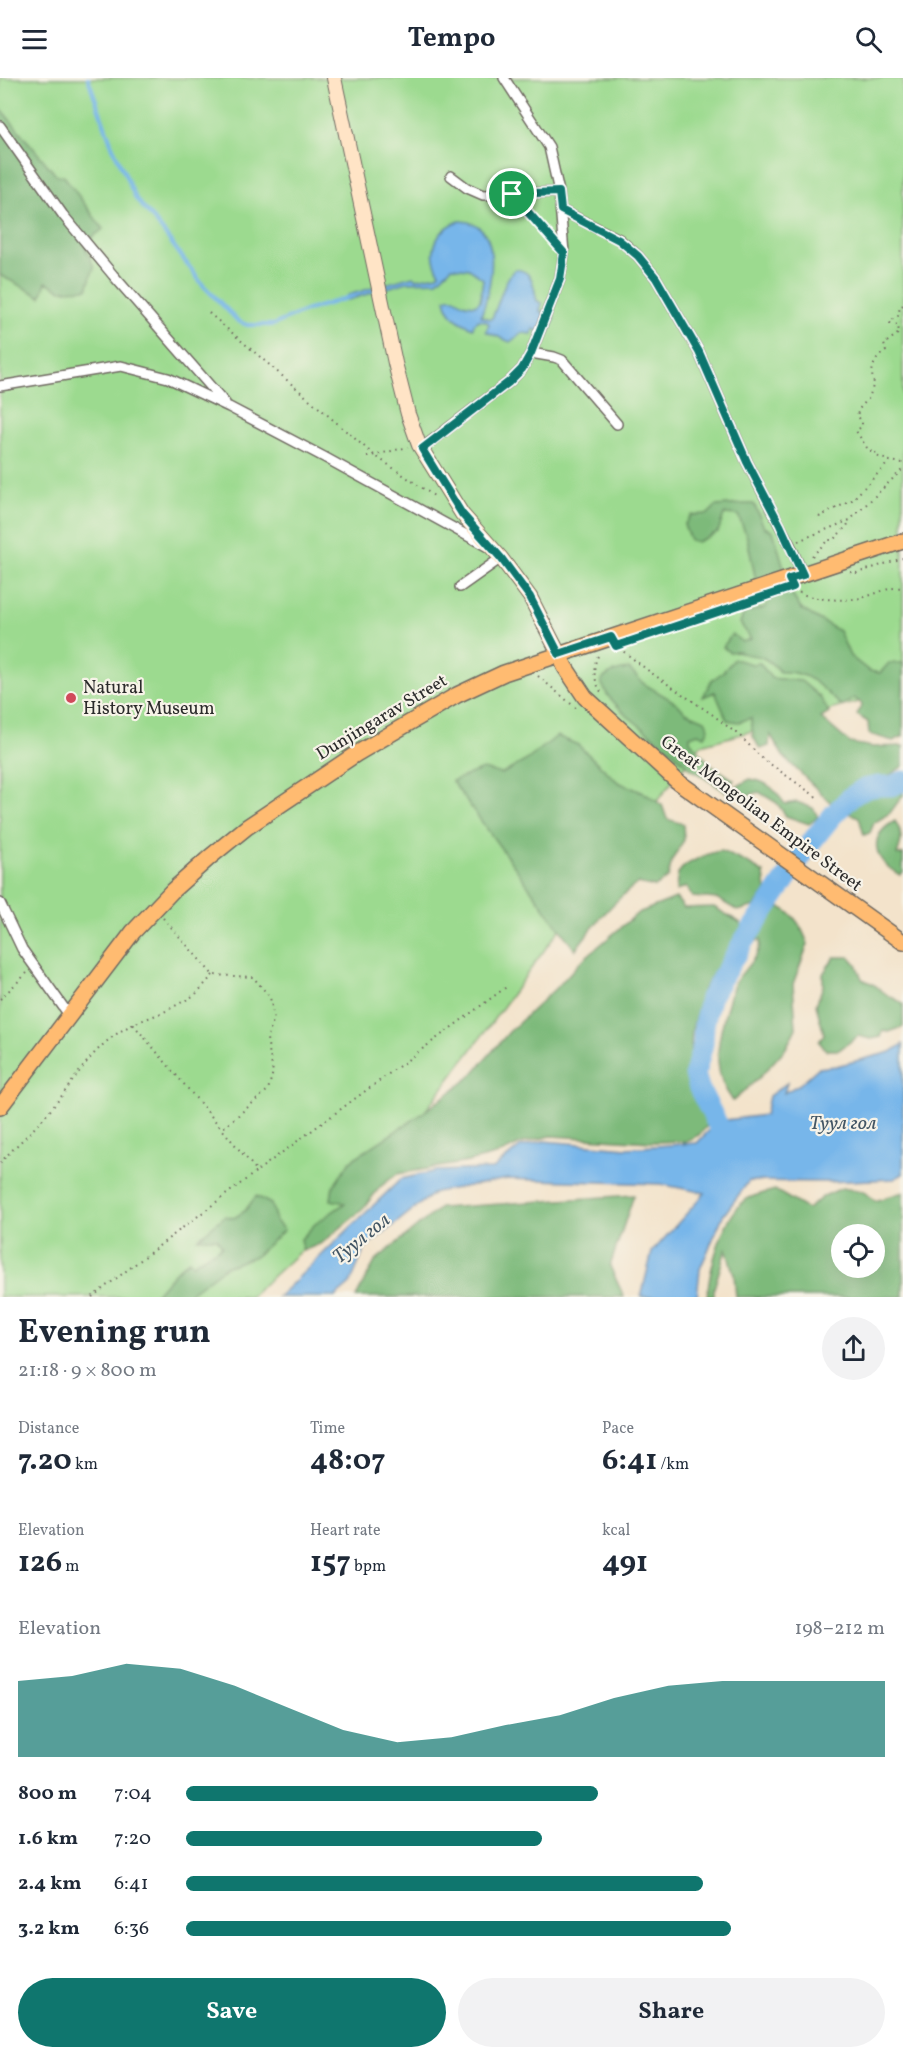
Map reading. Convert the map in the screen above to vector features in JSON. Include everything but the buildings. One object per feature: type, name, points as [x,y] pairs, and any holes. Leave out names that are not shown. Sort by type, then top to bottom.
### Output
[{"type":"main road","name":"Dunjingarav Street","points":[[0,1107],[133,932],[155,909],[238,834],[356,754],[480,683],[536,661],[601,646],[798,574],[903,541]]},
{"type":"main road","name":"Great Mongolian Empire Street","points":[[559,654],[585,697],[678,781],[903,942]]},
{"type":"street","points":[[334,78],[376,283],[403,398],[420,447],[462,514],[498,555],[530,597],[559,654]]},
{"type":"street","points":[[420,447],[515,377],[531,353],[560,279],[564,253],[561,210],[549,147],[504,78]]},
{"type":"street","points":[[0,126],[63,215],[228,407]]},
{"type":"street","points":[[451,176],[466,188],[483,195],[559,192]]},
{"type":"street","points":[[561,210],[619,240],[638,256],[656,278],[699,352],[747,462],[790,545],[798,574]]},
{"type":"street","points":[[531,353],[555,357],[566,363],[617,424]]},
{"type":"street","points":[[0,386],[121,366],[168,378],[383,489],[498,555]]},
{"type":"street","points":[[460,587],[498,555]]},
{"type":"street","points":[[0,903],[22,949],[69,1016]]},
{"type":"path","points":[[512,194],[564,253]]},
{"type":"path","points":[[903,305],[900,307],[898,316],[890,321],[898,326],[899,333],[884,344],[886,351],[879,355],[873,367],[874,383],[867,401],[858,412],[862,426],[856,431],[869,451],[874,451],[876,456],[903,466],[897,475],[850,520],[833,540],[828,540],[798,574],[794,589],[801,594],[821,599],[860,598],[893,588],[903,588]]},
{"type":"path","points":[[209,313],[374,455],[440,501]]},
{"type":"path","points":[[367,457],[420,447]]},
{"type":"path","points":[[819,517],[852,500],[890,461]]},
{"type":"path","points":[[790,545],[850,520]]},
{"type":"path","points":[[860,598],[863,603]]},
{"type":"path","points":[[626,642],[616,646],[713,715],[741,737],[763,759],[818,798]]},
{"type":"path","points":[[601,646],[595,662],[594,674],[606,698]]},
{"type":"path","points":[[155,909],[213,975],[253,977],[270,997],[274,1018],[267,1039],[273,1072],[268,1090],[222,1129]]},
{"type":"path","points":[[0,999],[20,978],[34,968]]},
{"type":"path","points":[[0,1163],[46,1115],[96,1051],[113,1035],[195,995],[213,975]]},
{"type":"path","points":[[93,1297],[257,1171],[509,985]]},
{"type":"path","points":[[133,1024],[257,1171]]},
{"type":"green space","points":[[0,78],[903,78],[903,690],[701,745],[596,879],[362,1195],[250,1297],[0,1297]]},
{"type":"green space","points":[[0,108],[56,175],[64,176],[103,229],[84,244],[94,267],[87,289],[61,290],[46,282],[41,297],[0,275]]},
{"type":"green space","points":[[754,504],[764,527],[773,531],[785,571],[756,581],[747,537],[738,515],[724,514],[718,532],[697,542],[690,540],[684,525],[691,515],[708,514],[716,506]]},
{"type":"green space","points":[[789,590],[801,609],[839,631],[850,656],[869,671],[880,673],[889,663],[903,663],[903,737],[893,741],[869,734],[868,722],[857,715],[862,704],[854,698],[842,706],[808,677],[791,672],[780,672],[762,657],[738,651],[729,652],[723,647],[732,634],[742,642],[751,639],[740,623],[744,613],[764,608],[771,598]]},
{"type":"green space","points":[[734,659],[752,664],[760,663],[771,678],[801,681],[820,697],[829,713],[821,718],[850,743],[873,747],[903,746],[903,766],[887,777],[852,788],[832,804],[783,756],[770,734],[769,746],[760,749],[753,736],[751,718],[739,722],[727,720],[715,692],[703,697],[711,681]]},
{"type":"green space","points":[[629,669],[644,684],[675,702],[686,712],[705,720],[709,728],[705,736],[698,733],[690,736],[690,741],[711,765],[734,780],[726,792],[688,767],[673,752],[625,714],[608,696],[601,682],[603,679],[613,672]]},
{"type":"green space","points":[[557,736],[578,745],[618,782],[644,793],[662,805],[667,819],[683,824],[684,840],[672,860],[668,877],[655,887],[638,883],[629,890],[604,914],[575,950],[452,781],[483,769],[502,774],[527,760]]},
{"type":"green space","points":[[750,779],[770,787],[785,804],[797,802],[813,808],[818,817],[809,824],[786,816],[777,803],[759,792],[745,796],[736,794],[736,787]]},
{"type":"green space","points":[[903,787],[903,795],[890,813],[874,823],[870,833],[864,835],[859,817],[850,814],[850,808],[861,798]]},
{"type":"green space","points":[[895,821],[901,838],[897,855],[903,853],[903,872],[900,875],[884,863],[877,849],[880,834]]},
{"type":"green space","points":[[721,851],[764,873],[766,891],[755,906],[738,911],[718,899],[692,897],[686,887],[676,891],[677,876],[686,865],[698,858]]},
{"type":"green space","points":[[676,898],[684,908],[714,907],[741,923],[742,930],[703,989],[692,1030],[689,1085],[709,1124],[699,1135],[686,1141],[652,1142],[551,1136],[522,1143],[499,1154],[468,1162],[397,1174],[380,1187],[362,1210],[322,1243],[303,1251],[301,1239],[315,1224],[345,1203],[331,1200],[333,1186],[350,1161],[416,1118],[470,1077],[509,1032],[580,962],[638,913]]},
{"type":"green space","points":[[780,907],[798,922],[808,944],[793,984],[796,1028],[786,1048],[761,1076],[733,1101],[719,1071],[719,1040],[724,1018],[735,983],[755,957],[760,946],[760,940],[749,942],[750,936],[765,916]]},
{"type":"green space","points":[[834,957],[850,957],[856,964],[862,979],[903,1004],[903,1027],[889,1032],[883,1031],[881,1037],[871,1039],[858,1036],[839,1050],[826,1050],[819,1042],[824,1034],[816,1005],[823,986],[823,974]]},
{"type":"green space","points":[[842,1188],[864,1192],[875,1201],[903,1192],[903,1297],[736,1297],[734,1275],[726,1249],[714,1288],[714,1297],[707,1297],[714,1259],[723,1233],[729,1220],[744,1201],[775,1190],[807,1209],[824,1196]]},
{"type":"green space","points":[[634,1195],[610,1266],[624,1297],[356,1297],[376,1260],[440,1208]]},
{"type":"green space","points":[[256,1196],[271,1204],[276,1221],[284,1230],[256,1256],[225,1267],[185,1297],[153,1297],[189,1260],[193,1264],[222,1246],[217,1238],[198,1238],[225,1216],[234,1218],[245,1211]]},
{"type":"water","points":[[460,221],[475,224],[484,232],[489,244],[492,259],[491,274],[481,316],[492,318],[511,273],[515,269],[522,270],[532,280],[537,301],[542,303],[540,311],[555,318],[548,335],[533,329],[532,334],[522,333],[510,342],[487,332],[489,324],[486,321],[479,320],[473,328],[455,318],[446,305],[445,299],[455,298],[463,303],[475,305],[480,301],[483,279],[469,269],[452,267],[437,281],[407,282],[348,300],[348,295],[413,276],[416,279],[438,275],[440,273],[434,258],[436,242],[445,230]]},
{"type":"water","name":"Туул гол","points":[[903,1044],[903,1174],[894,1179],[826,1182],[749,1181],[723,1216],[700,1269],[697,1297],[641,1297],[652,1252],[705,1193],[660,1184],[507,1179],[435,1192],[365,1248],[350,1284],[335,1297],[278,1297],[401,1179],[436,1171],[493,1169],[520,1147],[544,1141],[627,1148],[697,1143],[718,1121],[765,1115],[769,1096],[787,1083],[784,1093],[800,1084],[818,1068],[836,1066],[891,1052]]},
{"type":"waterway","points":[[88,78],[111,143],[136,199],[202,284],[238,321],[247,325],[273,325],[305,311],[353,296]]},
{"type":"waterway","name":"Туул гол","points":[[721,1151],[721,1131],[699,1088],[695,1074],[703,1044],[704,1025],[710,998],[743,942],[812,841],[833,815],[851,797],[863,789],[891,786],[903,781]]},
{"type":"place","name":"Natural History Museum","points":[[71,698]]},
{"type":"route","points":[[559,192],[561,210],[619,240],[638,256],[656,278],[699,352],[747,462],[801,568],[803,575],[789,579],[793,587],[616,646],[611,637],[559,654],[530,597],[501,558],[462,514],[422,449],[509,382],[522,369],[531,353],[560,279],[564,253],[512,194],[559,192]]}]
